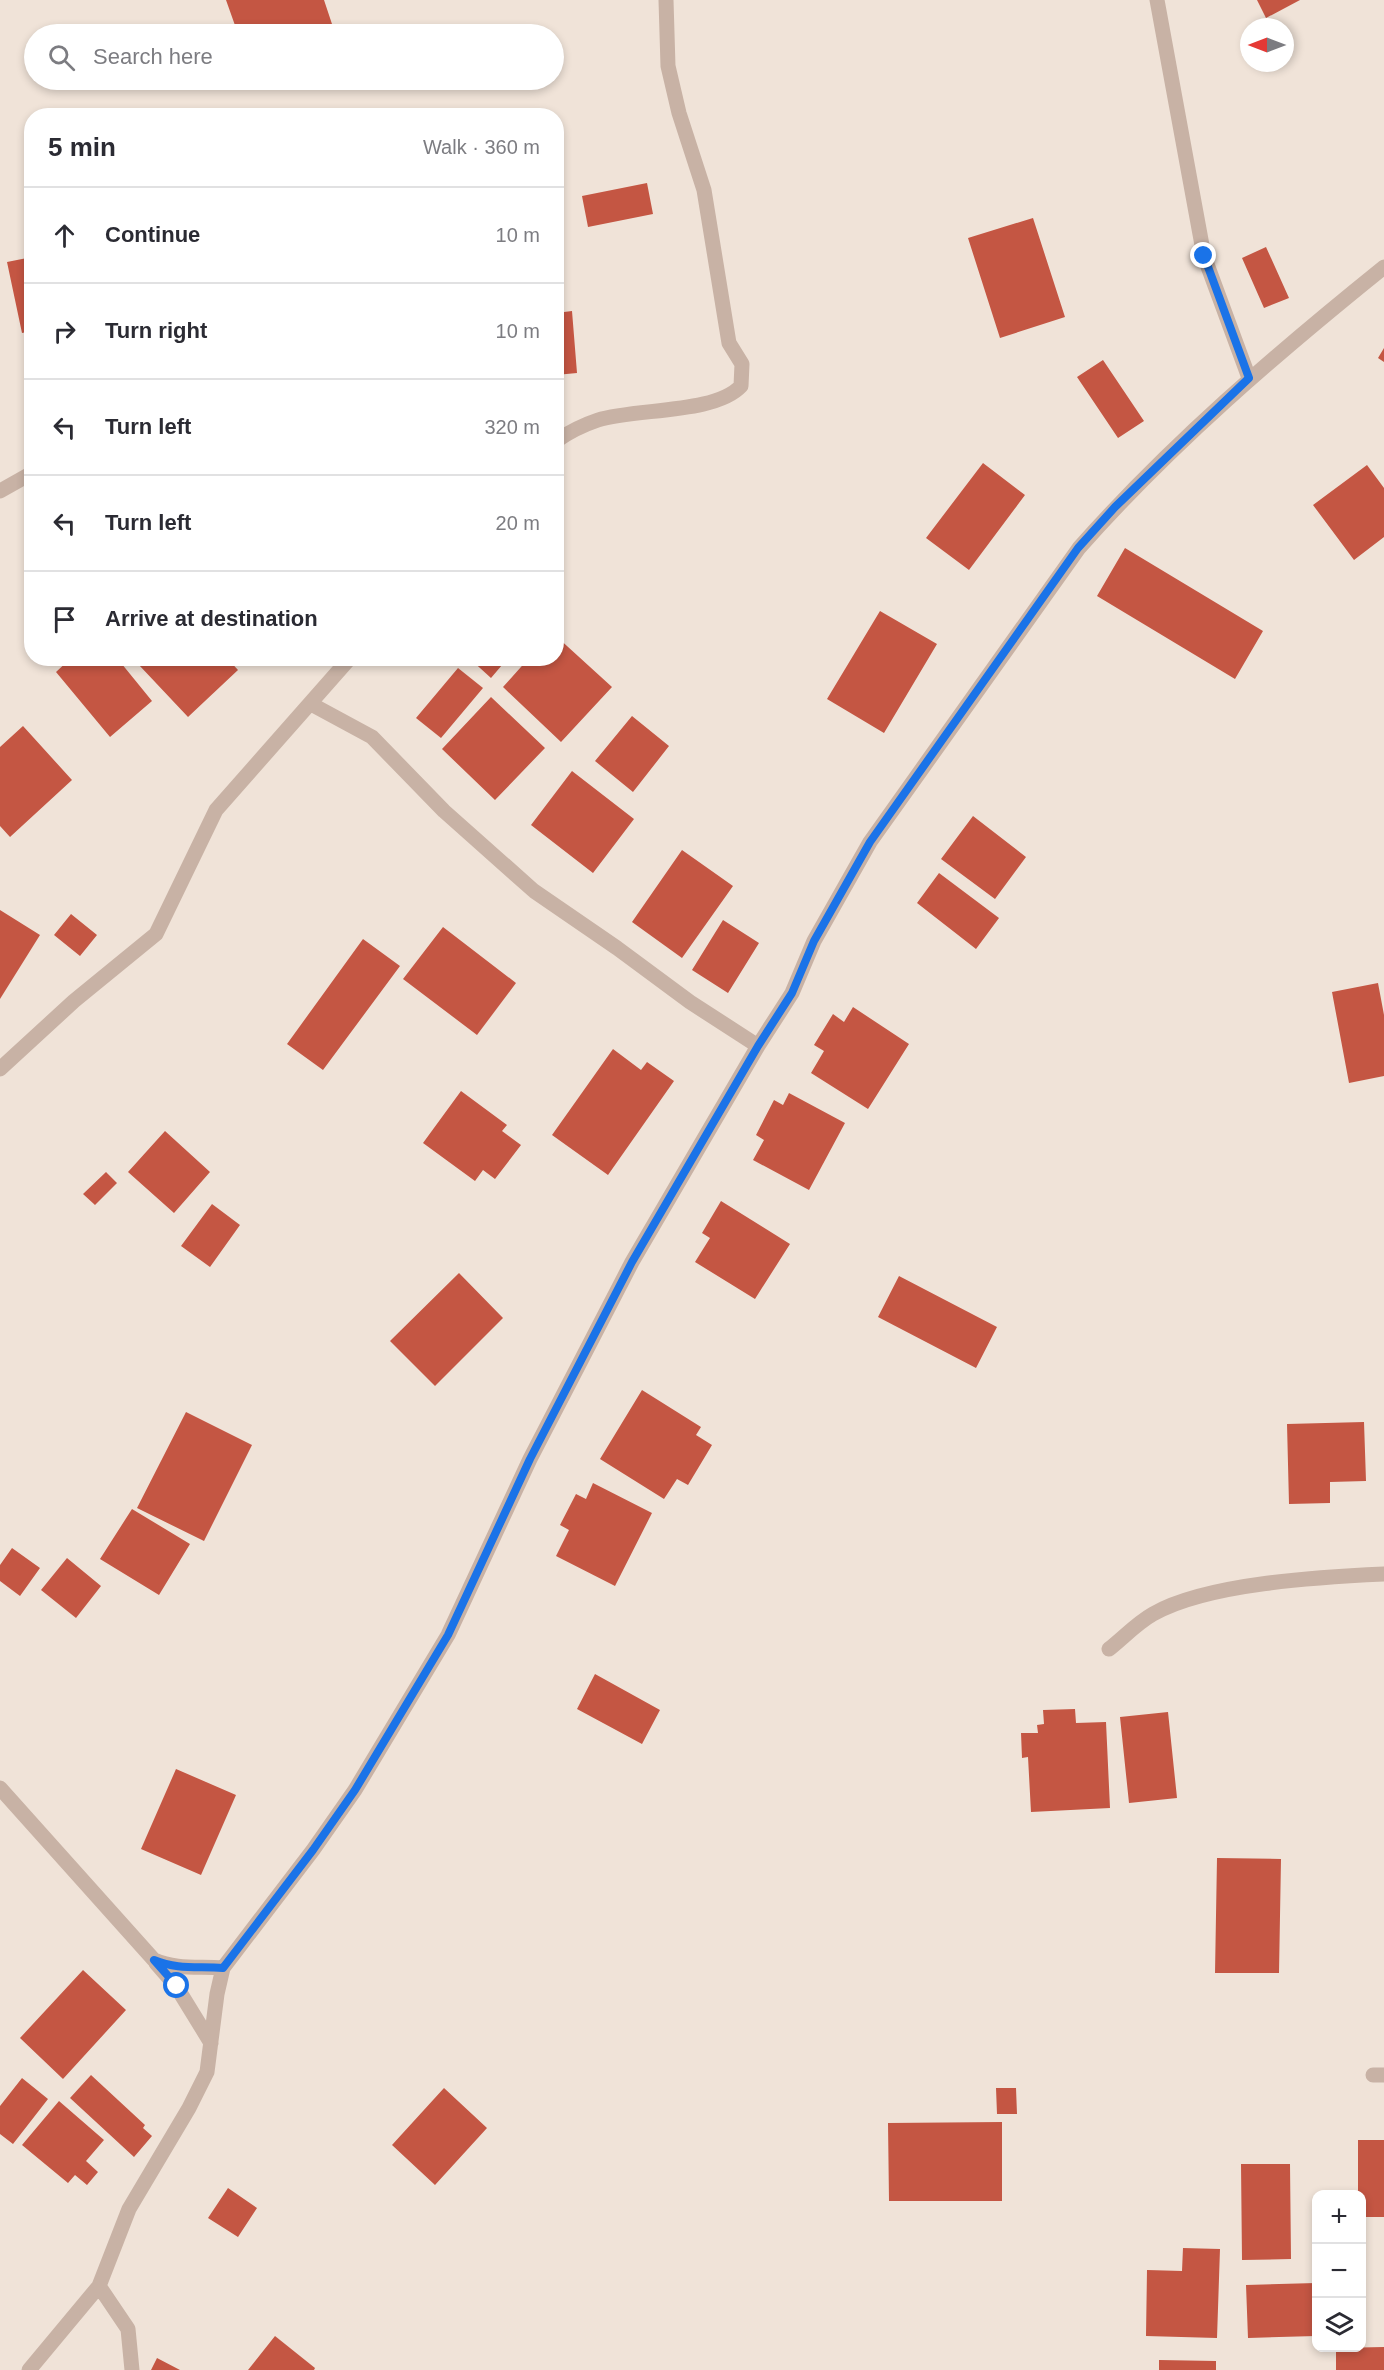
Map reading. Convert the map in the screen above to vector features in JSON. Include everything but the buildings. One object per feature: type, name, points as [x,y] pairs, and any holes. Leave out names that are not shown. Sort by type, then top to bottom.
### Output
[{"type":"street","points":[[564,435],[599,420],[732,396],[741,386],[742,364],[729,343],[704,190],[679,113],[668,66],[666,0]]},
{"type":"street","points":[[1157,0],[1204,256],[1249,378]]},
{"type":"street","points":[[29,2370],[99,2286],[129,2209],[189,2108],[207,2072],[217,1994],[223,1968],[306,1860],[355,1790],[448,1635],[530,1459],[632,1262],[758,1046],[792,993],[814,941],[870,842],[1078,548],[1115,507],[1249,378],[1384,267]]},
{"type":"street","points":[[0,491],[24,478]]},
{"type":"street","points":[[0,1069],[74,1001],[156,934],[216,810],[343,666]]},
{"type":"street","points":[[311,704],[372,737],[444,810],[534,891],[758,1046]]},
{"type":"street","points":[[1109,1649],[1153,1614],[1207,1594],[1334,1576],[1384,1574]]},
{"type":"street","points":[[0,1788],[177,1986],[211,2043]]},
{"type":"street","points":[[154,1960],[173,1968],[195,1966],[223,1968]]},
{"type":"street","points":[[99,2286],[128,2329],[132,2370]]},
{"type":"route","points":[[177,1986],[154,1960],[173,1968],[195,1966],[223,1968],[313,1850],[355,1790],[448,1635],[530,1459],[632,1262],[758,1046],[792,993],[814,941],[870,842],[1078,548],[1115,507],[1249,378],[1204,256]]}]
